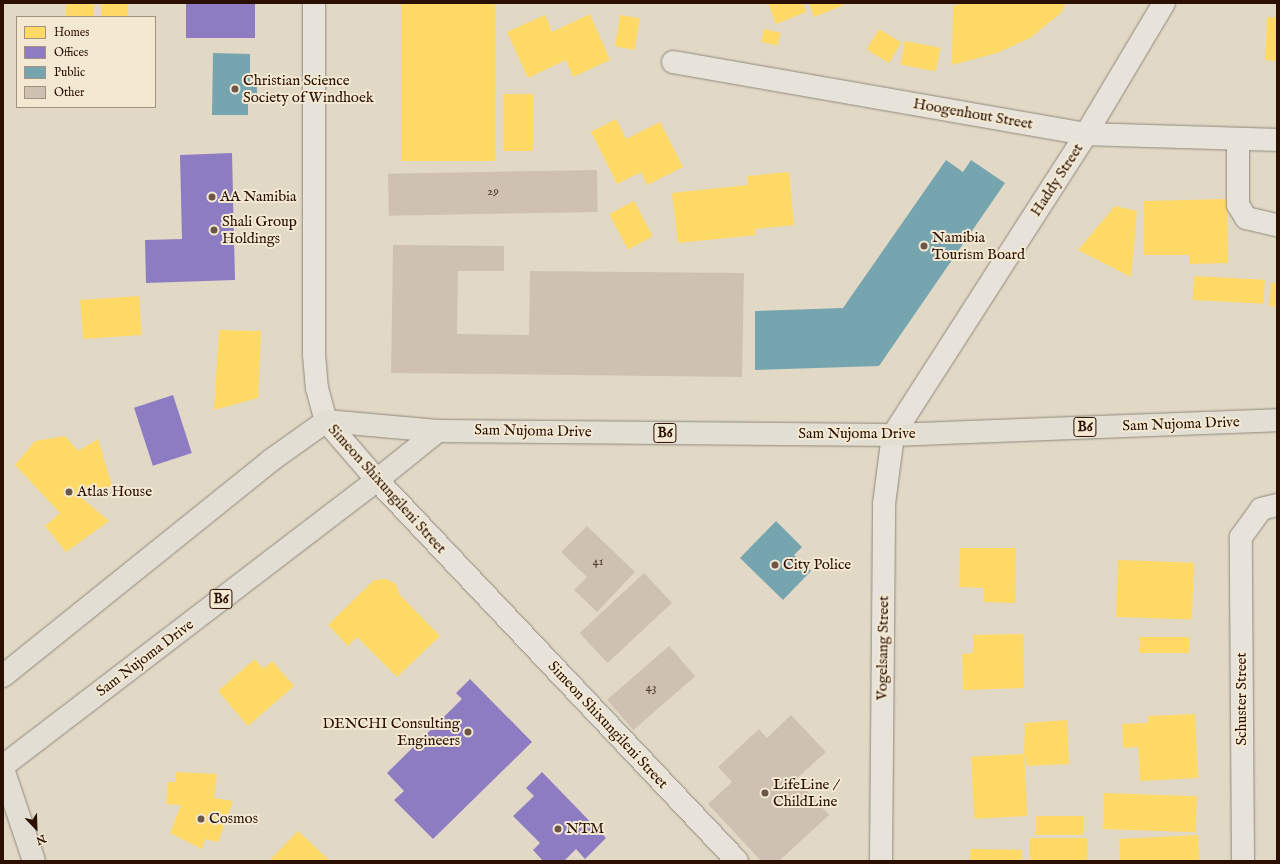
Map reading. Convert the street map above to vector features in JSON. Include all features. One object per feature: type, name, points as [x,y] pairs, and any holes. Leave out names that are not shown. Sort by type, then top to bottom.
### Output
[{"type":"main road","name":"Sam Nujoma Drive","points":[[326,421],[438,430],[893,435],[1277,420]]},
{"type":"main road","points":[[3,676],[270,462],[326,421]]},
{"type":"main road","name":"Sam Nujoma Drive","points":[[3,768],[377,480],[438,430]]},
{"type":"main road","points":[[3,768],[34,861]]},
{"type":"street","name":"Simeon Shixungileni Street","points":[[314,3],[314,355],[317,388],[326,421],[377,480],[736,861]]},
{"type":"street","name":"Haddy Street","points":[[893,435],[1086,134],[1164,3]]},
{"type":"street","name":"Hoogenhout Street","points":[[673,62],[1086,134],[1277,140]]},
{"type":"street","points":[[1238,139],[1238,205],[1246,218],[1277,225]]},
{"type":"street","name":"Vogelsang Street","points":[[881,861],[884,504],[893,435]]},
{"type":"street","name":"Schuster Street","points":[[1243,861],[1241,537],[1261,509],[1277,505]]},
{"type":"building: Homes","points":[[66,3],[94,3],[94,16],[66,16]]},
{"type":"building: Homes","points":[[101,3],[128,3],[128,16],[101,16]]},
{"type":"building: Homes","points":[[401,3],[495,3],[495,161],[401,161]]},
{"type":"building: Homes","points":[[768,3],[803,3],[806,12],[776,24]]},
{"type":"building: Homes","points":[[809,3],[843,3],[844,5],[814,17]]},
{"type":"building: Homes","points":[[964,3],[1066,3],[1061,13],[1030,38],[997,53],[952,65],[953,6]]},
{"type":"building: Homes","points":[[590,14],[610,60],[573,77],[566,60],[528,78],[507,32],[545,15],[552,32]]},
{"type":"building: Homes","points":[[620,15],[640,18],[635,50],[615,47]]},
{"type":"building: Homes","points":[[1267,17],[1277,18],[1277,61],[1265,60]]},
{"type":"building: Homes","points":[[764,29],[781,33],[778,45],[761,42]]},
{"type":"building: Homes","points":[[879,29],[901,42],[889,63],[867,50]]},
{"type":"building: Homes","points":[[905,41],[940,48],[936,71],[900,65]]},
{"type":"building: Homes","points":[[503,94],[533,94],[533,151],[503,151]]},
{"type":"building: Homes","points":[[616,119],[626,139],[660,122],[683,167],[647,185],[641,172],[617,184],[591,132]]},
{"type":"building: Homes","points":[[789,172],[794,225],[755,229],[756,235],[678,243],[672,193],[748,185],[747,176]]},
{"type":"building: Homes","points":[[1227,199],[1228,263],[1189,264],[1189,255],[1144,255],[1144,201]]},
{"type":"building: Homes","points":[[634,201],[653,236],[628,249],[609,214]]},
{"type":"building: Homes","points":[[1115,206],[1137,211],[1131,277],[1078,250]]},
{"type":"building: Homes","points":[[1194,276],[1265,280],[1264,304],[1193,300]]},
{"type":"building: Homes","points":[[1271,283],[1277,283],[1277,307],[1269,306]]},
{"type":"building: Homes","points":[[139,296],[142,335],[83,339],[80,300]]},
{"type":"building: Homes","points":[[219,330],[261,331],[258,398],[214,410]]},
{"type":"building: Homes","name":"Atlas House","points":[[65,436],[78,451],[98,439],[112,486],[82,498],[109,521],[66,552],[45,526],[60,513],[15,465],[35,441]]},
{"type":"building: Homes","points":[[960,548],[1016,548],[1015,603],[984,602],[984,588],[959,587]]},
{"type":"building: Homes","points":[[1118,560],[1194,563],[1192,620],[1116,617]]},
{"type":"building: Homes","points":[[386,579],[396,584],[399,594],[440,636],[397,677],[357,637],[348,646],[328,625],[374,580]]},
{"type":"building: Homes","points":[[1023,634],[1024,688],[963,690],[962,654],[973,653],[973,635]]},
{"type":"building: Homes","points":[[1139,637],[1189,637],[1189,653],[1139,653]]},
{"type":"building: Homes","points":[[255,659],[263,669],[272,661],[294,686],[248,726],[218,691]]},
{"type":"building: Homes","points":[[1195,714],[1198,778],[1140,781],[1138,747],[1123,748],[1122,724],[1148,723],[1148,716]]},
{"type":"building: Homes","points":[[1067,720],[1069,764],[1027,766],[1024,754],[1025,723]]},
{"type":"building: Homes","points":[[1024,754],[1027,816],[974,819],[971,757]]},
{"type":"building: Homes","name":"Cosmos","points":[[176,772],[217,774],[214,798],[233,801],[218,842],[205,839],[202,849],[170,833],[181,805],[166,804],[168,782],[176,782]]},
{"type":"building: Homes","points":[[1104,793],[1197,796],[1196,832],[1103,829]]},
{"type":"building: Homes","points":[[1035,816],[1083,816],[1083,835],[1035,835]]},
{"type":"building: Homes","points":[[298,831],[330,861],[269,861]]},
{"type":"building: Homes","points":[[1198,835],[1199,861],[1120,861],[1119,839]]},
{"type":"building: Homes","points":[[1030,838],[1087,838],[1087,861],[1030,861]]},
{"type":"building: Homes","points":[[970,849],[1022,850],[1022,861],[970,861]]},
{"type":"building: Offices","points":[[186,3],[255,3],[255,38],[186,38]]},
{"type":"building: Offices","points":[[232,153],[235,280],[146,283],[145,240],[182,239],[180,155]]},
{"type":"building: Offices","points":[[173,395],[192,453],[153,466],[134,408]]},
{"type":"building: Offices","points":[[470,679],[532,742],[433,839],[394,800],[404,791],[387,773],[462,699],[456,693]]},
{"type":"building: Offices","points":[[542,772],[606,838],[585,859],[576,849],[564,861],[543,861],[533,850],[540,843],[513,816],[534,796],[526,788]]},
{"type":"building: Public","name":"Christian Science Society of Windhoek","points":[[213,53],[250,54],[250,81],[257,81],[257,97],[248,97],[248,115],[212,115]]},
{"type":"building: Public","name":"Namibia Tourism Board","points":[[946,160],[963,172],[971,160],[1005,183],[879,366],[755,370],[755,311],[843,308]]},
{"type":"building: Public","name":"City Police","points":[[776,521],[802,547],[794,555],[811,571],[783,600],[740,558]]},
{"type":"building: Other","points":[[597,170],[598,212],[389,216],[388,174]]},
{"type":"building: Other","points":[[393,245],[504,246],[504,271],[458,271],[457,334],[529,335],[530,271],[744,273],[742,377],[391,373]]},
{"type":"building: Other","points":[[587,526],[635,572],[597,612],[574,590],[587,577],[561,552]]},
{"type":"building: Other","points":[[644,573],[672,603],[608,663],[580,633]]},
{"type":"building: Other","points":[[669,646],[695,676],[633,730],[607,700]]},
{"type":"building: Other","name":"LifeLine / ChildLine","points":[[791,715],[826,752],[796,779],[829,815],[779,861],[761,861],[708,804],[732,782],[718,767],[759,729],[767,738]]},
{"type":"place","name":"Christian Science Society of Windhoek","points":[[235,89]]},
{"type":"place","name":"AA Namibia","points":[[212,197]]},
{"type":"place","name":"Shali Group Holdings","points":[[214,230]]},
{"type":"place","name":"Namibia Tourism Board","points":[[924,246]]},
{"type":"place","name":"Atlas House","points":[[69,492]]},
{"type":"place","name":"City Police","points":[[775,565]]},
{"type":"place","name":"DENCHI Consulting Engineers","points":[[468,732]]},
{"type":"place","name":"LifeLine / ChildLine","points":[[765,793]]},
{"type":"place","name":"Cosmos","points":[[201,819]]},
{"type":"place","name":"NTM","points":[[558,829]]}]
